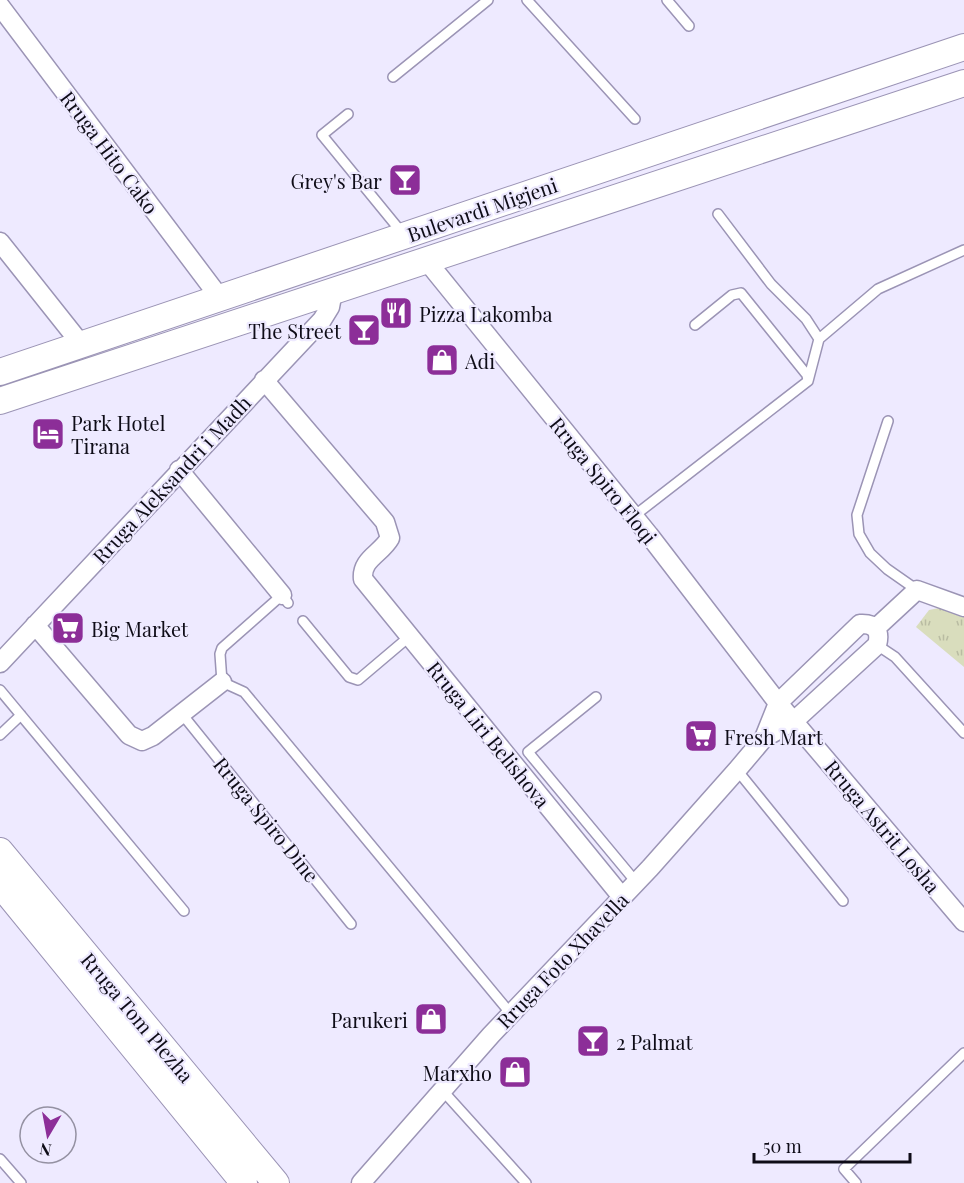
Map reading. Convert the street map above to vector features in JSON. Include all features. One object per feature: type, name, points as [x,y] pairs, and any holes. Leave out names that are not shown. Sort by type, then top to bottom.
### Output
[{"type":"main road","name":"Bulevardi Migjeni","points":[[0,372],[964,46]]},
{"type":"main road","name":"Bulevardi Migjeni","points":[[0,401],[964,83]]},
{"type":"main road","name":"Rruga Tom Plezha","points":[[0,851],[276,1183]]},
{"type":"main road","name":"Rruga Tom Plezha","points":[[0,884],[244,1183]]},
{"type":"street","name":"Rruga Hito Cako","points":[[0,6],[220,297]]},
{"type":"street","points":[[0,242],[81,344]]},
{"type":"street","name":"Rruga Spiro Floqi","points":[[426,260],[634,516],[778,703]]},
{"type":"street","name":"Rruga Aleksandri i Madh","points":[[0,663],[322,320],[330,307],[333,291]]},
{"type":"street","name":"Rruga Liri Belishova","points":[[264,380],[385,522],[390,538],[362,569],[363,579],[622,897]]},
{"type":"street","points":[[179,470],[285,599]]},
{"type":"street","points":[[764,738],[794,721],[877,637],[917,590],[964,606]]},
{"type":"street","points":[[764,738],[778,703],[860,624],[869,623],[877,637]]},
{"type":"street","points":[[35,625],[129,735],[142,741],[153,736],[222,682]]},
{"type":"street","name":"Rruga Astrit Losha","points":[[778,703],[964,922]]},
{"type":"street","name":"Rruga Foto Xhavella","points":[[360,1183],[511,1014],[636,882],[764,738]]},
{"type":"lane","points":[[393,77],[488,0]]},
{"type":"lane","points":[[527,0],[635,119]]},
{"type":"lane","points":[[667,0],[689,26]]},
{"type":"lane","points":[[348,114],[322,135],[404,235]]},
{"type":"lane","points":[[718,214],[771,284],[806,319],[819,339]]},
{"type":"lane","points":[[634,516],[808,381],[819,339],[878,290],[964,250]]},
{"type":"lane","points":[[696,325],[732,295],[741,293],[807,375],[808,381]]},
{"type":"lane","points":[[888,421],[857,514],[859,534],[878,561],[917,590]]},
{"type":"lane","points":[[285,599],[222,648],[220,654],[222,682],[244,692],[511,1014]]},
{"type":"lane","points":[[303,621],[349,677],[358,680],[410,636]]},
{"type":"lane","points":[[877,637],[964,733]]},
{"type":"lane","points":[[0,690],[184,911]]},
{"type":"lane","points":[[596,698],[528,752],[636,882]]},
{"type":"lane","name":"Rruga Spiro Dine","points":[[182,714],[351,924]]},
{"type":"lane","points":[[0,735],[21,715]]},
{"type":"lane","points":[[737,770],[843,901]]},
{"type":"lane","points":[[856,1183],[844,1169],[964,1053]]},
{"type":"lane","points":[[443,1091],[526,1183]]},
{"type":"lane","points":[[0,1159],[21,1183]]},
{"type":"green space","points":[[949,606],[964,613],[964,667],[916,627],[929,610]]},
{"type":"place","name":"Grey's Bar","points":[[405,180]]},
{"type":"place","name":"Pizza Lakomba","points":[[396,313]]},
{"type":"place","name":"The Street","points":[[364,330]]},
{"type":"place","name":"Adi","points":[[442,360]]},
{"type":"place","name":"Park Hotel Tirana","points":[[48,434]]},
{"type":"place","name":"Big Market","points":[[68,628]]},
{"type":"place","name":"Fresh Mart","points":[[701,736]]},
{"type":"place","name":"Parukeri","points":[[431,1019]]},
{"type":"place","name":"2 Palmat","points":[[593,1041]]},
{"type":"place","name":"Marxho","points":[[515,1072]]}]
